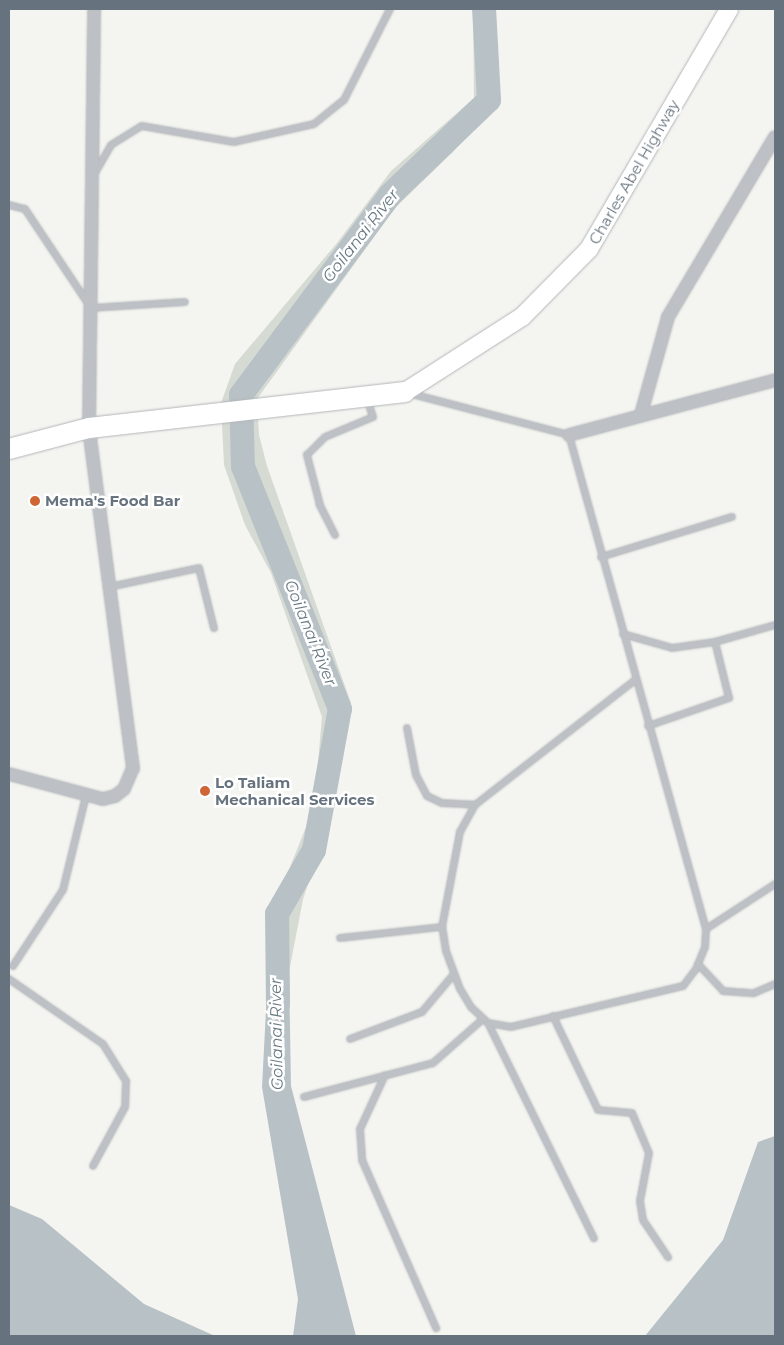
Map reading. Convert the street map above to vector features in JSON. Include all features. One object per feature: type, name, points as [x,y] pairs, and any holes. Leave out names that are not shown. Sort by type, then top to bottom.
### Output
[{"type":"main road","name":"Charles Abel Highway","points":[[89,428],[404,392],[522,317],[589,249],[729,9]]},
{"type":"main road","points":[[9,449],[89,428]]},
{"type":"street","points":[[9,774],[86,796],[104,799],[115,796],[127,784],[133,768],[89,428],[94,9]]},
{"type":"street","points":[[641,414],[668,316],[775,137]]},
{"type":"street","points":[[569,435],[641,414],[775,380]]},
{"type":"lane","points":[[93,177],[111,145],[142,126],[234,142],[314,124],[344,100],[390,9]]},
{"type":"lane","points":[[9,205],[25,209],[91,308],[185,302]]},
{"type":"lane","points":[[304,1097],[434,1063],[485,1022],[511,1027],[683,986],[698,964],[705,947],[706,929],[600,557],[569,435],[404,392]]},
{"type":"lane","points":[[336,535],[320,505],[307,455],[325,437],[373,417],[366,396]]},
{"type":"lane","points":[[600,557],[732,517]]},
{"type":"lane","points":[[109,587],[199,568],[214,628]]},
{"type":"lane","points":[[623,634],[672,648],[715,642],[775,625]]},
{"type":"lane","points":[[648,726],[730,698],[715,642]]},
{"type":"lane","points":[[594,1238],[485,1022],[471,1007],[454,974],[442,927],[460,832],[475,805],[635,680]]},
{"type":"lane","points":[[406,728],[416,775],[427,796],[442,803],[475,805]]},
{"type":"lane","points":[[12,966],[63,890],[86,796]]},
{"type":"lane","points":[[706,929],[775,884]]},
{"type":"lane","points":[[340,938],[442,927]]},
{"type":"lane","points":[[698,964],[723,991],[754,993],[775,984]]},
{"type":"lane","points":[[350,1039],[422,1012],[454,974]]},
{"type":"lane","points":[[9,979],[103,1044],[126,1081],[125,1107],[93,1166]]},
{"type":"lane","points":[[553,1016],[598,1110],[632,1113],[649,1153],[640,1200],[643,1220],[668,1257]]},
{"type":"lane","points":[[385,1075],[360,1129],[362,1160],[436,1328]]},
{"type":"shaded area","points":[[473,9],[493,9],[500,99],[453,152],[395,208],[257,399],[259,435],[267,466],[351,703],[326,830],[303,899],[289,972],[268,972],[270,917],[314,807],[322,717],[271,573],[245,525],[224,465],[221,403],[235,364],[337,243],[391,171],[474,98]]},
{"type":"water","points":[[268,972],[289,972],[291,1086],[356,1336],[293,1336],[298,1299],[262,1087]]},
{"type":"water","points":[[775,1136],[775,1336],[645,1336],[723,1240],[758,1142]]},
{"type":"water","points":[[9,1205],[42,1219],[144,1304],[215,1336],[9,1336]]},
{"type":"waterway","name":"Goilanai River","points":[[278,1004],[277,914],[314,850],[340,709],[243,467],[241,395],[390,195],[489,100],[484,9]]},
{"type":"place","name":"Mema's Food Bar","points":[[35,501]]},
{"type":"place","name":"Lo Taliam Mechanical Services","points":[[205,791]]}]
